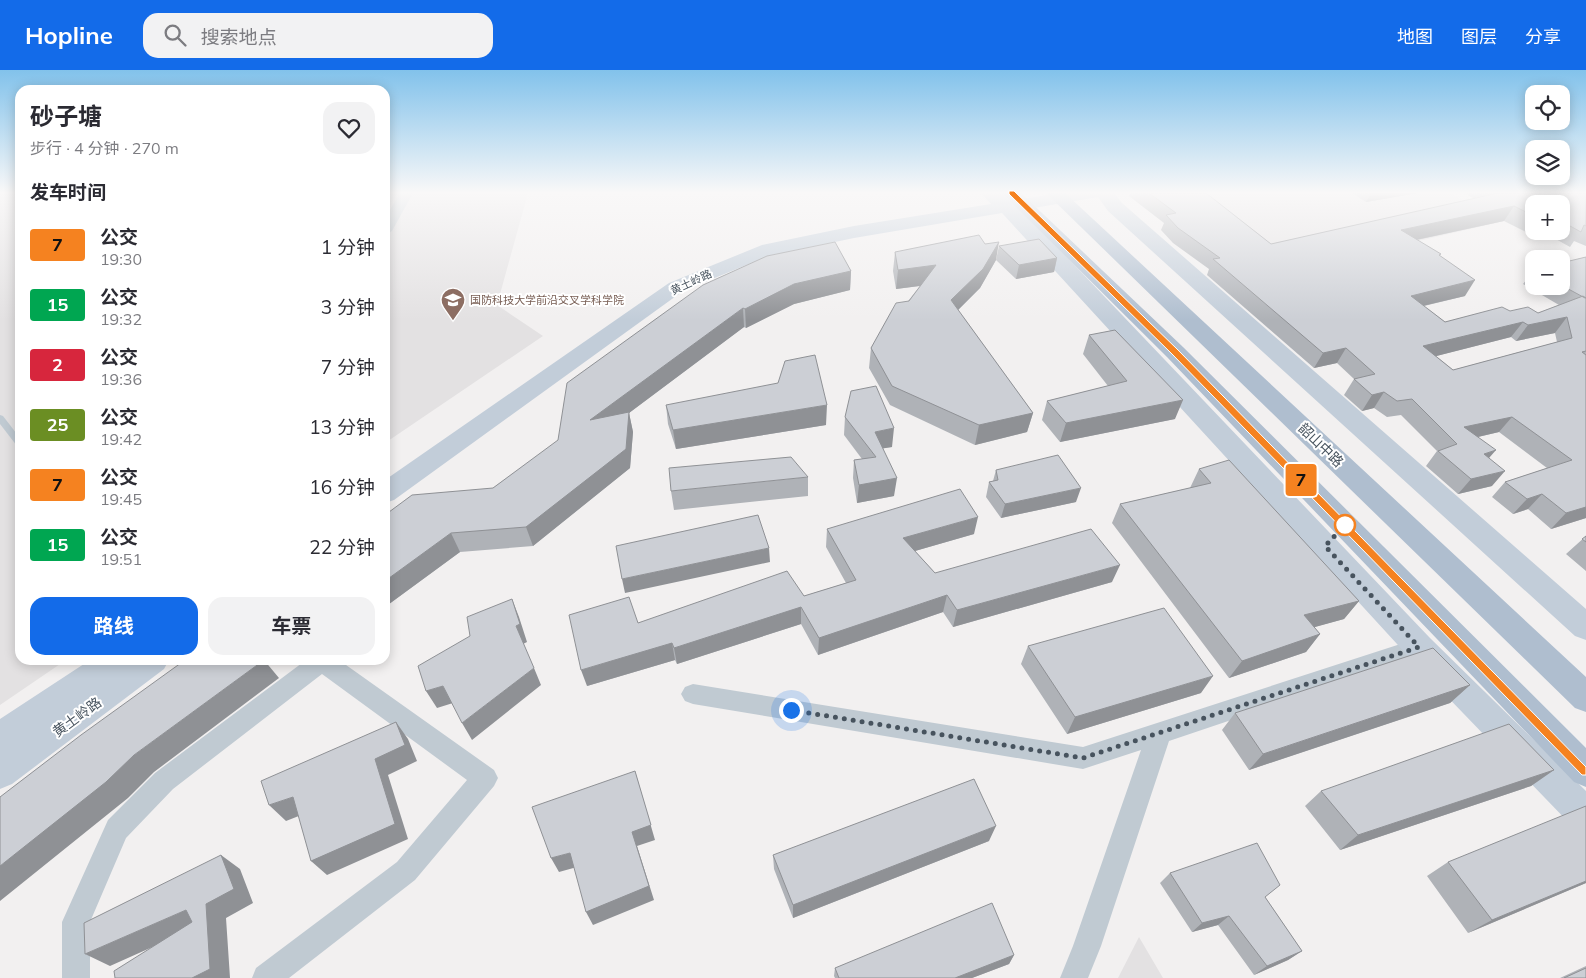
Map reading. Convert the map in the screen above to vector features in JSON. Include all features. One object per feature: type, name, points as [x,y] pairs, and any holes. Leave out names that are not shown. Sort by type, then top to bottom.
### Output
[{"type":"main road","points":[[1051,235],[1175,352],[1586,771]]},
{"type":"main road","name":"韶山中路","points":[[1101,235],[1586,698]]},
{"type":"street","name":"黄土岭路","points":[[390,471],[664,280],[755,243],[797,235]]},
{"type":"street","name":"黄土岭路","points":[[390,489],[676,287],[762,251],[838,235]]},
{"type":"street","points":[[1035,235],[1419,647],[1586,815]]},
{"type":"street","points":[[1147,235],[1586,626]]},
{"type":"street","points":[[694,694],[1083,758],[1419,647]]},
{"type":"street","name":"黄土岭路","points":[[0,738],[108,665]]},
{"type":"street","name":"黄土岭路","points":[[0,773],[147,665]]},
{"type":"street","points":[[76,978],[76,922],[117,829],[164,782],[316,665]]},
{"type":"street","points":[[266,978],[406,871],[485,778],[327,665]]},
{"type":"street","points":[[1074,978],[1090,937],[1159,733]]},
{"type":"lane","points":[[0,418],[15,435]]},
{"type":"shaded area","points":[[0,235],[15,235],[15,665],[59,665],[0,705]]},
{"type":"shaded area","name":"国防科技大学前沿交叉学科学院","points":[[390,235],[516,235],[497,305],[543,336],[390,440]]},
{"type":"shaded area","points":[[1256,235],[1443,235],[1298,269]]},
{"type":"shaded area","points":[[1139,937],[1163,978],[1118,978]]},
{"type":"building","points":[[977,235],[979,235],[985,244],[999,242],[983,269],[951,300],[1033,413],[979,425],[892,386],[871,348],[896,303],[909,301],[936,265],[898,270],[895,252]]},
{"type":"building","points":[[1188,235],[1260,235],[1271,244],[1309,235],[1410,235],[1441,254],[1439,255],[1475,280],[1411,296],[1445,322],[1502,307],[1510,311],[1528,307],[1538,313],[1583,296],[1586,298],[1586,351],[1582,352],[1586,355],[1586,507],[1566,513],[1542,494],[1527,499],[1505,482],[1572,460],[1512,417],[1464,427],[1496,450],[1484,454],[1505,471],[1471,479],[1438,451],[1457,444],[1412,399],[1397,401],[1384,392],[1372,395],[1354,379],[1375,374],[1346,348],[1323,353],[1213,259],[1220,258]],"holes":[[[1567,317],[1572,338],[1453,370],[1423,346],[1523,322],[1528,325]]]},
{"type":"building","points":[[1039,239],[1057,258],[1019,265],[999,246]]},
{"type":"building","points":[[835,242],[851,271],[794,284],[745,309],[743,308],[590,420],[629,412],[626,449],[526,527],[451,533],[390,577],[390,511],[412,495],[493,488],[558,440],[567,383],[703,285],[767,256]]},
{"type":"building","points":[[1586,257],[1586,298],[1570,290],[1570,261]]},
{"type":"building","points":[[1115,330],[1183,400],[1066,423],[1047,401],[1127,381],[1089,335]]},
{"type":"building","points":[[815,355],[827,405],[673,430],[666,405],[778,383],[785,361]]},
{"type":"building","points":[[876,386],[894,428],[875,432],[897,478],[859,485],[854,460],[876,457],[845,417],[851,391]]},
{"type":"building","points":[[1058,455],[1081,488],[1005,504],[989,482],[998,480],[996,470]]},
{"type":"building","points":[[791,457],[808,477],[671,491],[669,468]]},
{"type":"building","points":[[1229,460],[1359,601],[1304,615],[1320,634],[1242,661],[1120,504],[1211,483],[1199,469]]},
{"type":"building","points":[[960,489],[978,517],[903,538],[935,573],[1091,529],[1120,565],[957,610],[947,595],[819,638],[801,607],[674,648],[672,643],[581,670],[569,615],[629,597],[638,623],[787,571],[804,596],[856,580],[827,529]]},
{"type":"building","points":[[758,515],[769,548],[622,579],[616,546]]},
{"type":"building","points":[[512,599],[520,624],[516,626],[534,668],[462,723],[443,686],[426,691],[418,666],[470,636],[467,617]]},
{"type":"building","points":[[1164,608],[1213,676],[1075,717],[1028,646]]},
{"type":"building","points":[[1433,648],[1470,685],[1263,754],[1235,713]]},
{"type":"building","points":[[178,665],[257,665],[134,755],[106,782],[0,866],[0,797],[81,735]]},
{"type":"building","points":[[396,722],[405,745],[375,759],[395,824],[311,861],[293,797],[269,805],[261,781]]},
{"type":"building","points":[[1509,724],[1554,770],[1358,835],[1321,791]]},
{"type":"building","points":[[635,771],[651,825],[632,832],[649,886],[586,912],[570,853],[551,858],[532,807]]},
{"type":"building","points":[[974,779],[996,826],[793,905],[773,855]]},
{"type":"building","points":[[1586,806],[1586,881],[1492,920],[1448,862]]},
{"type":"building","points":[[1257,843],[1280,885],[1265,897],[1302,951],[1267,966],[1229,916],[1202,923],[1170,873]]},
{"type":"building","points":[[221,855],[234,889],[206,904],[210,969],[192,978],[115,978],[114,971],[192,922],[186,910],[85,954],[84,923]]},
{"type":"building","points":[[992,903],[1014,955],[955,978],[839,978],[835,968]]},
{"type":"building","points":[[1586,968],[1586,978],[1564,978]]},
{"type":"bus line","name":"7","points":[[1056,235],[1175,352],[1586,771]]},
{"type":"place","name":"国防科技大学前沿交叉学科学院","points":[[453,321]]},
{"type":"route","points":[[791,710],[1083,758],[1419,647],[1325,546],[1345,525]]}]
